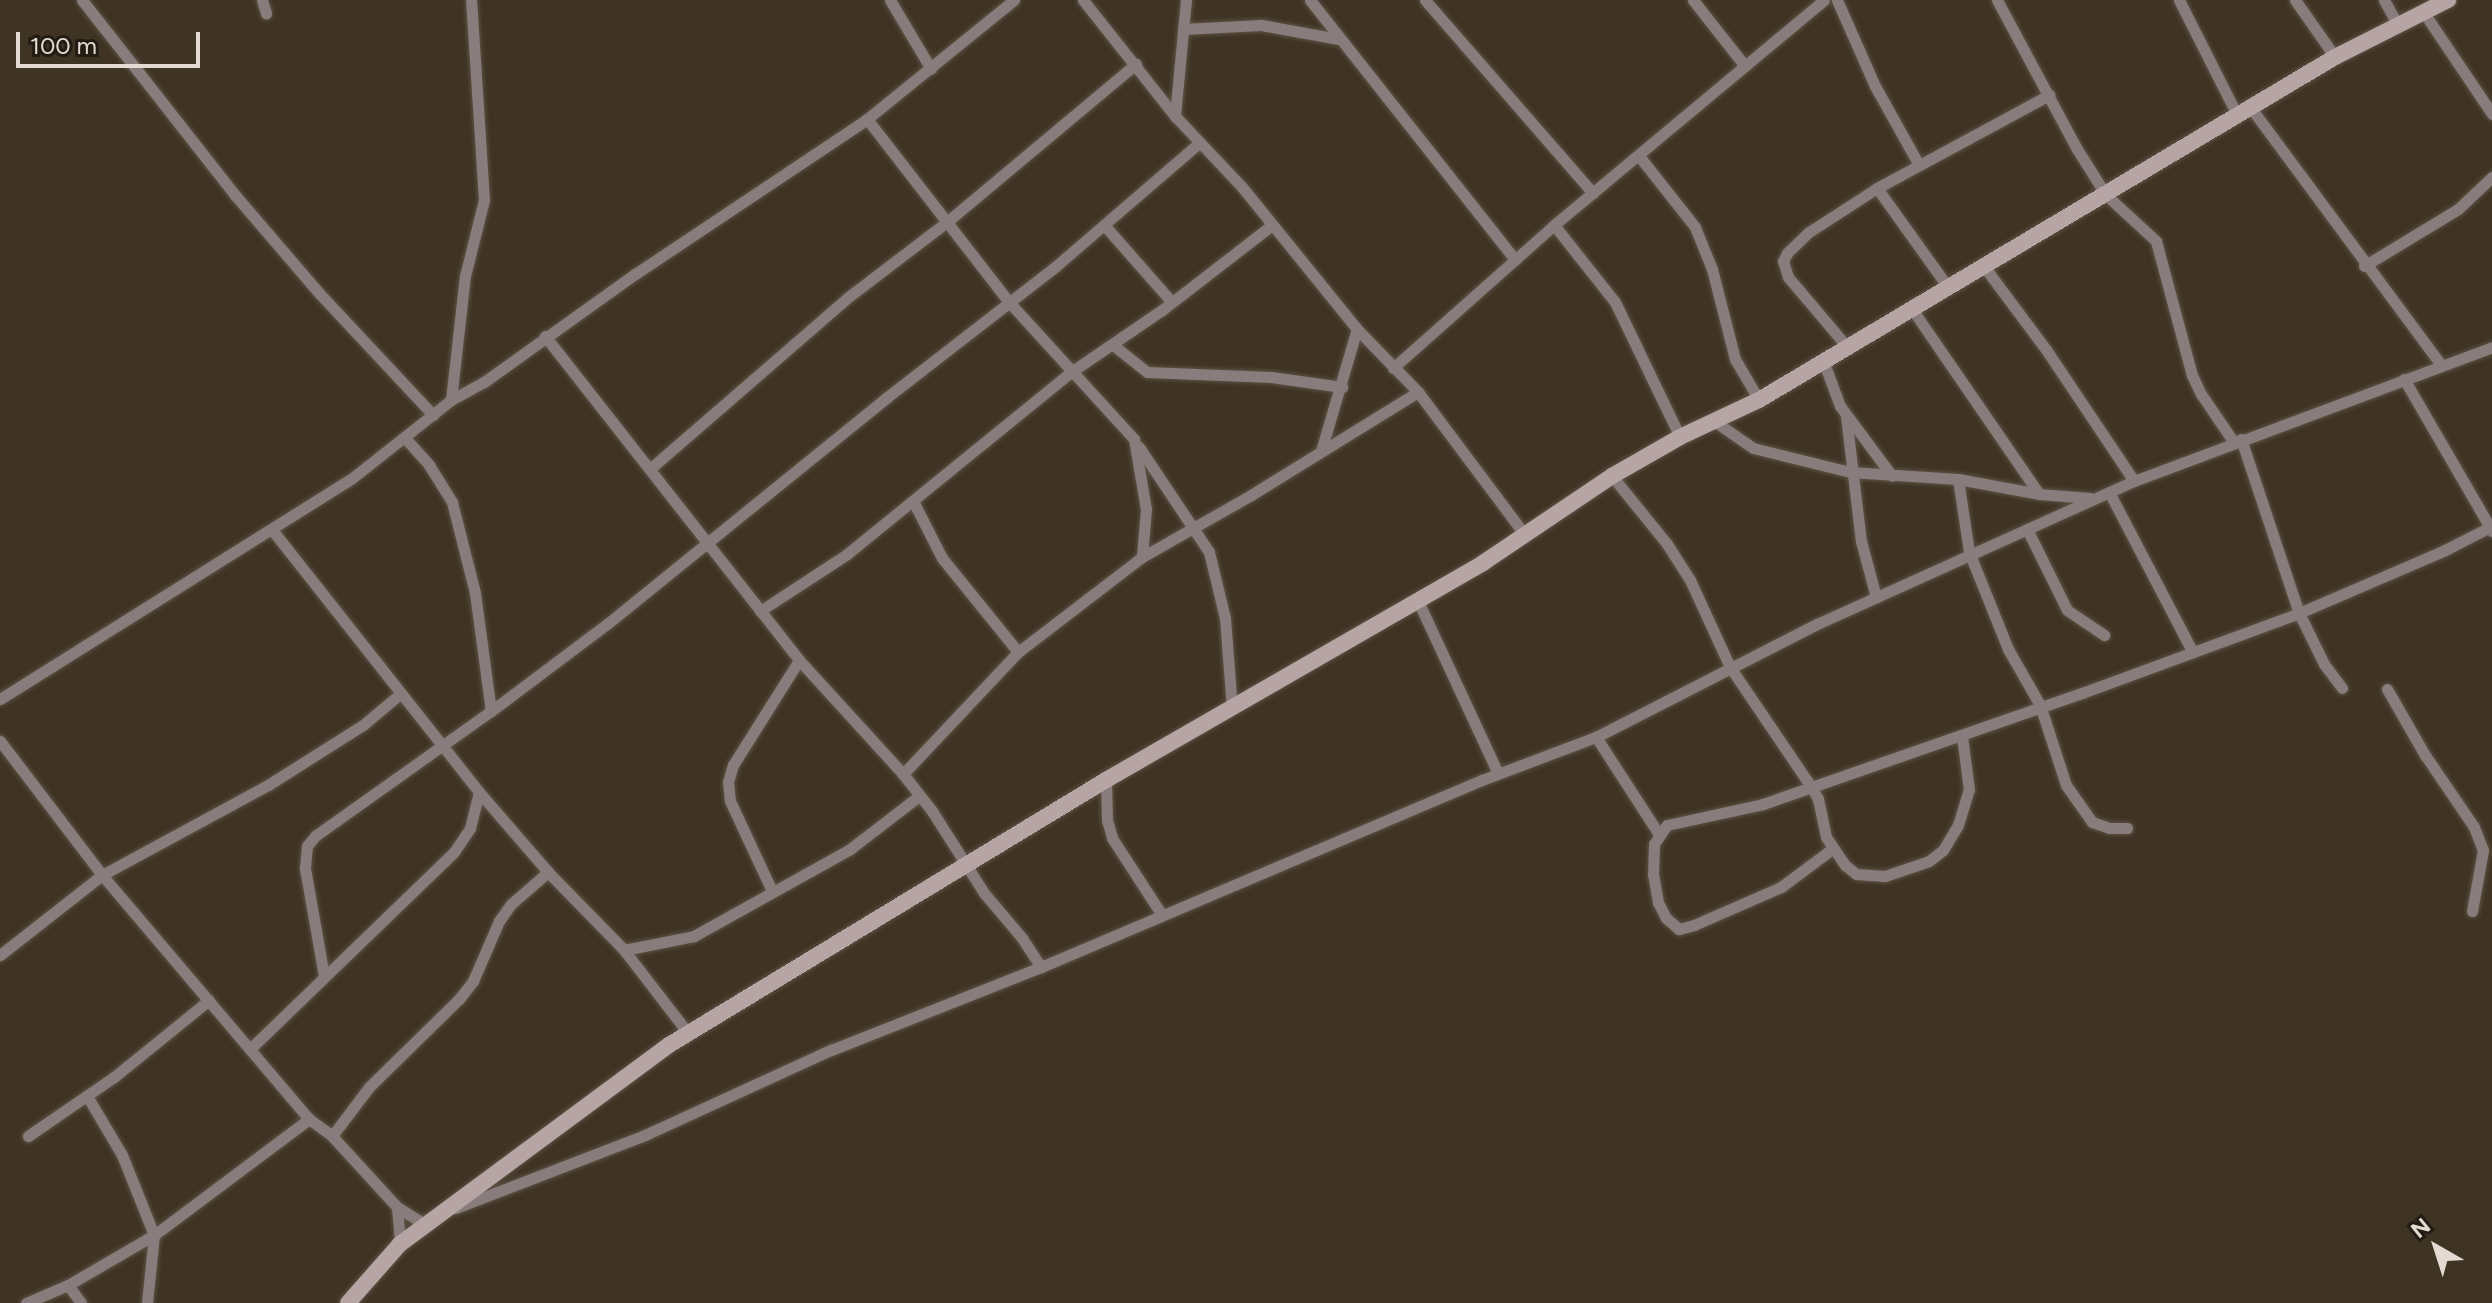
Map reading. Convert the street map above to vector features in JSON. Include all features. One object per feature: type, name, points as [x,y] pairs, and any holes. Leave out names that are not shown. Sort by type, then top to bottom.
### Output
[{"type":"street","points":[[82,0],[244,206],[319,293],[433,415]]},
{"type":"street","points":[[262,0],[266,13]]},
{"type":"street","points":[[451,400],[465,276],[484,200],[471,0]]},
{"type":"street","points":[[890,0],[931,69]]},
{"type":"street","points":[[0,699],[273,531],[351,479],[451,400],[484,382],[545,336],[867,119],[1014,0]]},
{"type":"street","points":[[1083,0],[1175,116],[1272,225],[1357,329],[1418,392],[1525,535]]},
{"type":"street","points":[[1175,116],[1186,0]]},
{"type":"street","points":[[1310,0],[1515,260]]},
{"type":"street","points":[[1425,0],[1593,193]]},
{"type":"street","points":[[1693,0],[1745,66]]},
{"type":"street","points":[[1393,368],[1554,225],[1824,0]]},
{"type":"street","points":[[1837,0],[1875,86],[1919,165]]},
{"type":"street","points":[[1997,0],[2106,195],[2156,241],[2192,375],[2201,394],[2237,440],[2299,613],[2324,664],[2342,688]]},
{"type":"street","points":[[2179,0],[2244,111],[2441,365]]},
{"type":"street","points":[[2295,0],[2335,57]]},
{"type":"street","points":[[2384,0],[2398,25]]},
{"type":"street","points":[[348,1303],[400,1244],[688,1033],[1106,780],[1418,601],[1525,535],[1612,476],[1680,437],[1759,400],[1849,349],[1983,265],[2335,57],[2448,0]]},
{"type":"street","points":[[2424,13],[2492,114]]},
{"type":"street","points":[[1183,29],[1261,25],[1338,39]]},
{"type":"street","points":[[651,468],[847,298],[948,221],[1136,64]]},
{"type":"street","points":[[1849,349],[1788,277],[1783,261],[1809,232],[1877,188],[2049,95]]},
{"type":"street","points":[[867,119],[1008,301],[1134,439],[1194,526],[1209,552],[1225,618],[1232,709]]},
{"type":"street","points":[[324,976],[305,868],[307,846],[335,819],[491,711],[706,543],[1105,226],[1199,143]]},
{"type":"street","points":[[1639,156],[1695,227],[1712,269],[1735,359],[1759,400]]},
{"type":"street","points":[[2364,266],[2458,209],[2492,177]]},
{"type":"street","points":[[1877,188],[1948,287]]},
{"type":"street","points":[[760,611],[816,576],[914,503],[1071,372],[1113,345],[1272,225]]},
{"type":"street","points":[[1554,225],[1615,302],[1680,437]]},
{"type":"street","points":[[1105,226],[1171,301]]},
{"type":"street","points":[[1983,265],[2078,396],[2134,481]]},
{"type":"street","points":[[1912,309],[2039,494]]},
{"type":"street","points":[[1321,452],[1357,329]]},
{"type":"street","points":[[545,336],[799,660],[903,774],[932,811],[964,865],[1041,967]]},
{"type":"street","points":[[1113,345],[1147,372],[1271,377],[1342,387]]},
{"type":"street","points":[[447,1211],[645,1135],[831,1050],[1041,967],[1498,773],[1596,737],[1730,667],[1969,552],[2134,481],[2492,347]]},
{"type":"street","points":[[1824,363],[1846,416],[1892,476]]},
{"type":"street","points":[[1658,833],[1675,821],[1763,804],[1810,785],[2082,693],[2299,613],[2491,528],[2404,379]]},
{"type":"street","points":[[903,774],[1018,652],[1142,557],[1418,392]]},
{"type":"street","points":[[1846,416],[1850,472],[1861,541],[1876,597]]},
{"type":"street","points":[[1714,421],[1753,448],[1850,472],[1958,479],[2039,494],[2095,499]]},
{"type":"street","points":[[405,438],[429,465],[452,502],[475,593],[491,711]]},
{"type":"street","points":[[1134,439],[1145,498],[1142,557]]},
{"type":"street","points":[[1612,476],[1667,544],[1690,580],[1730,667],[1810,785],[1832,849],[1856,874],[1885,876],[1929,861],[1943,850],[1958,825],[1969,790],[1962,736]]},
{"type":"street","points":[[1958,479],[1969,552],[2008,649],[2040,705],[2073,797],[2092,822],[2109,828],[2127,828]]},
{"type":"street","points":[[2109,492],[2192,651]]},
{"type":"street","points":[[914,503],[942,558],[1018,652]]},
{"type":"street","points":[[2027,529],[2067,610],[2104,635]]},
{"type":"street","points":[[273,531],[479,792],[548,872],[624,950],[688,1033]]},
{"type":"street","points":[[1418,601],[1498,773]]},
{"type":"street","points":[[772,891],[730,801],[728,782],[733,765],[799,660]]},
{"type":"street","points":[[2387,689],[2425,755],[2474,827],[2483,850],[2472,911]]},
{"type":"street","points":[[0,955],[102,875],[268,785],[363,725],[400,694]]},
{"type":"street","points":[[1596,737],[1658,833],[1653,874],[1658,902],[1666,918],[1679,929],[1781,887],[1832,849]]},
{"type":"street","points":[[0,741],[102,875],[309,1119],[332,1136],[397,1207],[426,1225]]},
{"type":"street","points":[[1106,780],[1107,820],[1112,838],[1162,915]]},
{"type":"street","points":[[250,1049],[454,852],[470,828],[479,792]]},
{"type":"street","points":[[624,950],[694,936],[850,849],[919,796]]},
{"type":"street","points":[[332,1136],[369,1087],[459,999],[473,981],[499,921],[511,904],[548,872]]},
{"type":"street","points":[[28,1136],[87,1096],[209,1000]]},
{"type":"street","points":[[87,1096],[122,1155],[154,1235],[151,1291],[147,1303]]},
{"type":"street","points":[[26,1303],[68,1285],[154,1235],[309,1119]]},
{"type":"street","points":[[397,1207],[400,1244]]},
{"type":"street","points":[[68,1285],[81,1303]]}]
